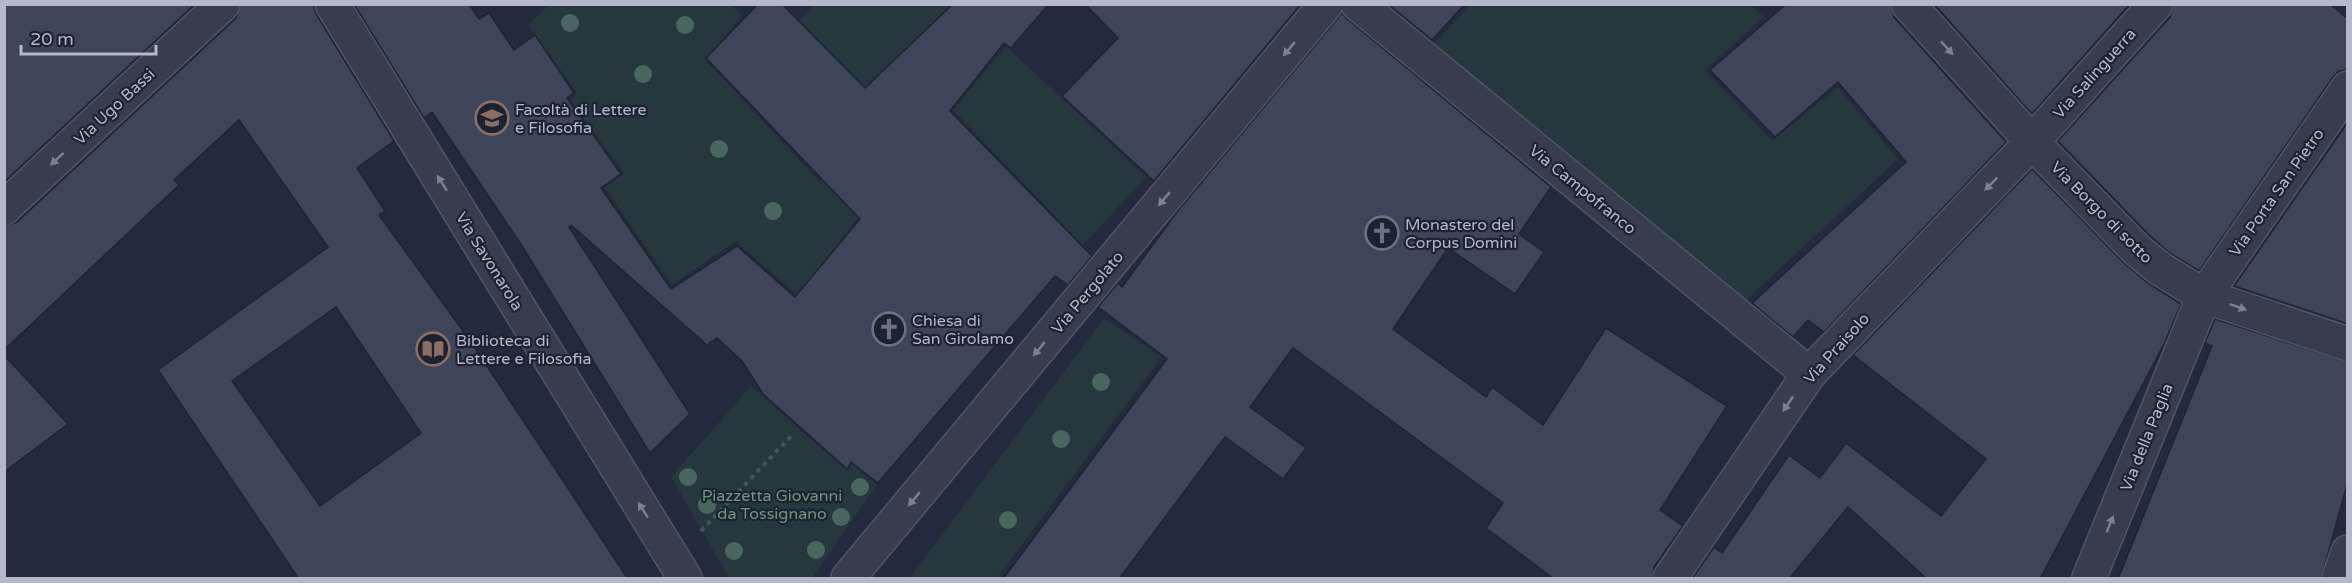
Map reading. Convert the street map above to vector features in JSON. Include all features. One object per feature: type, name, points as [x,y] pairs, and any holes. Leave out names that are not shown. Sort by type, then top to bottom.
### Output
[{"type":"street","name":"Via Ugo Bassi","points":[[4,208],[223,4]]},
{"type":"street","name":"Via Savonarola","points":[[332,4],[680,569]]},
{"type":"street","name":"Via Pergolato","points":[[848,579],[1326,4]]},
{"type":"street","name":"Via Campofranco","points":[[1358,4],[1809,374]]},
{"type":"street","name":"Via Borgo di sotto","points":[[1908,4],[2031,142],[2137,250],[2159,268],[2204,296],[2348,344]]},
{"type":"street","name":"Via Salinguerra","points":[[2031,142],[2156,4]]},
{"type":"street","name":"Via Porta San Pietro","points":[[2204,296],[2348,88]]},
{"type":"street","name":"Via Praisolo","points":[[1670,579],[1809,374],[2031,142]]},
{"type":"street","name":"Via della Paglia","points":[[2089,579],[2204,296]]},
{"type":"street","points":[[2339,579],[2348,552]]},
{"type":"path","points":[[680,569],[793,434]]},
{"type":"green space","points":[[549,5],[731,5],[742,16],[705,59],[820,182],[848,155],[883,187],[797,295],[736,241],[672,285],[605,188],[624,173],[571,102],[576,92],[528,25]]},
{"type":"green space","points":[[815,5],[953,5],[865,88],[798,21]]},
{"type":"green space","points":[[1470,5],[1751,5],[1764,17],[1705,70],[1772,141],[1838,87],[1898,159],[1745,301],[1429,49]]},
{"type":"green space","points":[[1006,46],[1146,177],[1083,245],[953,110]]},
{"type":"green space","points":[[1104,318],[1162,357],[997,578],[910,578]]},
{"type":"green space","name":"Piazzetta Giovanni da Tossignano","points":[[751,386],[847,471],[852,464],[877,485],[812,578],[729,578],[671,477]]},
{"type":"building","points":[[4,4],[195,4],[4,182]]},
{"type":"building","points":[[241,4],[313,4],[316,14],[394,141],[357,168],[385,211],[379,215],[471,342],[628,579],[299,579],[158,370],[328,247],[239,120],[174,180],[179,185],[4,350],[4,226],[17,222],[236,18]],"holes":[[[336,307],[421,433],[320,506],[232,381]]]},
{"type":"building","points":[[354,4],[469,4],[479,19],[489,13],[514,50],[535,35],[574,93],[567,98],[621,174],[601,188],[671,289],[737,246],[795,297],[860,219],[706,58],[758,4],[782,4],[865,88],[953,4],[1049,4],[1011,48],[1004,43],[950,111],[1092,256],[1068,285],[1055,276],[878,483],[851,462],[847,469],[763,394],[742,361],[717,338],[707,345],[571,225],[569,227],[690,414],[650,453],[522,246],[432,112],[424,118]]},
{"type":"building","points":[[1085,4],[1301,4],[1154,181],[1062,96],[1118,38]]},
{"type":"building","points":[[1388,4],[1465,4],[1432,40]]},
{"type":"building","points":[[1786,4],[1890,4],[1894,17],[2006,142],[1824,332],[1808,320],[1793,337],[1752,303],[1906,162],[1838,82],[1775,137],[1710,70]]},
{"type":"building","points":[[1934,4],[2130,4],[2032,114]]},
{"type":"building","points":[[2174,4],[2330,4],[2348,19],[2348,70],[2339,71],[2333,77],[2199,271],[2170,253],[2150,236],[2058,141],[2170,17]]},
{"type":"building","points":[[1342,13],[1551,187],[1519,234],[1544,252],[1515,294],[1448,248],[1393,329],[1486,397],[1492,387],[1543,425],[1606,328],[1727,406],[1660,510],[1683,526],[1654,567],[1652,579],[1554,579],[1486,528],[1503,503],[1293,348],[1250,407],[1306,448],[1283,479],[1225,437],[1119,579],[1003,579],[1167,359],[1098,307],[1118,283],[1122,287],[1177,212]]},
{"type":"building","points":[[2348,122],[2348,324],[2234,286]]},
{"type":"building","points":[[2032,169],[2125,264],[2149,284],[2181,304],[2164,344],[2040,579],[1927,579],[1848,507],[1789,579],[1692,579],[1714,547],[1722,553],[1789,455],[1820,478],[1846,443],[1941,516],[1986,459],[1853,355]]},
{"type":"building","points":[[2215,319],[2348,362],[2348,481],[2321,579],[2118,579],[2212,346],[2205,343]]},
{"type":"building","points":[[4,355],[68,424],[4,472]]},
{"type":"place","name":"Facoltà di Lettere e Filosofia","points":[[492,118]]},
{"type":"place","name":"Monastero del Corpus Domini","points":[[1382,233]]},
{"type":"place","name":"Chiesa di San Girolamo","points":[[889,329]]},
{"type":"place","name":"Biblioteca di Lettere e Filosofia","points":[[433,349]]}]
